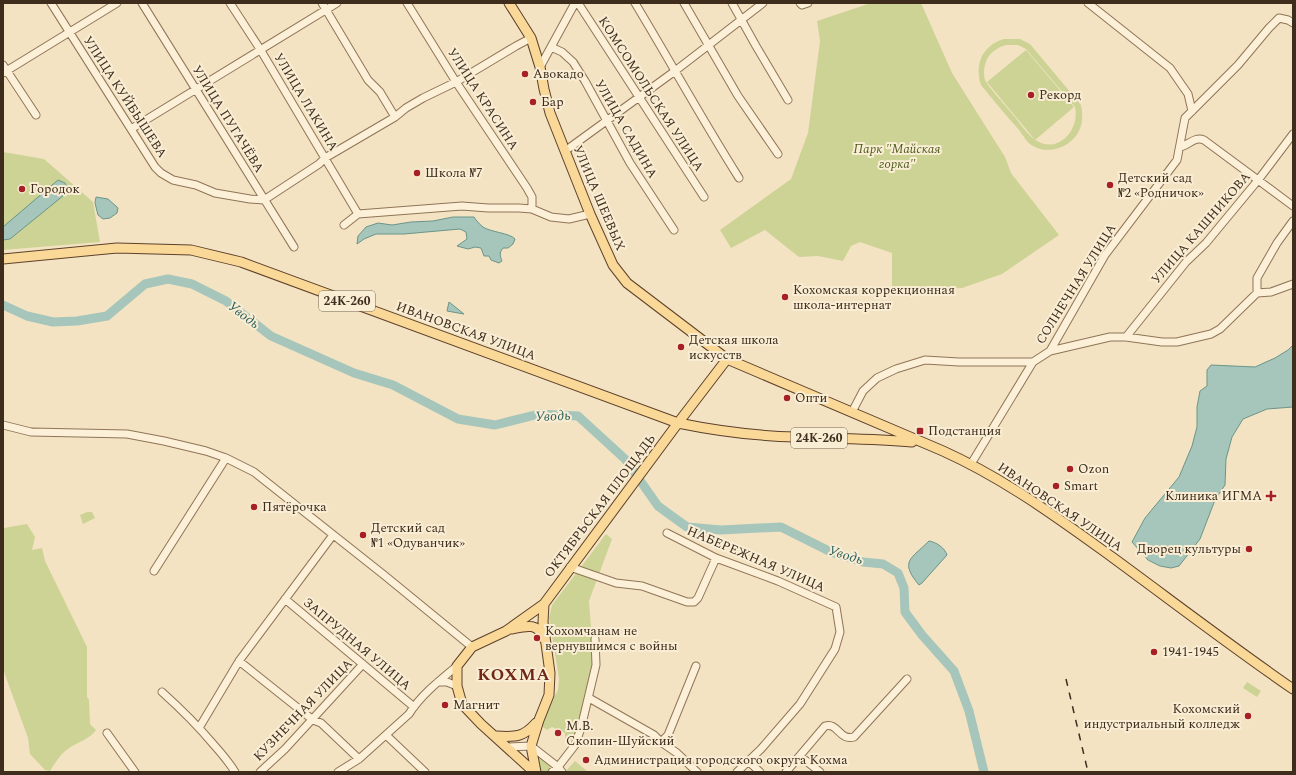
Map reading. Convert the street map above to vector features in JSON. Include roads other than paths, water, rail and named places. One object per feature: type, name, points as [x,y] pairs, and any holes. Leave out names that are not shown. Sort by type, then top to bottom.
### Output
[{"type":"main road","name":"УЛИЦА ШЕЕВЫХ","points":[[509,3],[531,38],[540,67],[547,102],[590,214],[613,265],[627,283],[727,359]]},
{"type":"main road","name":"ИВАНОВСКАЯ УЛИЦА","points":[[3,259],[118,248],[191,250],[241,262],[678,423],[717,431],[766,436],[885,439],[922,443]]},
{"type":"main road","name":"ИВАНОВСКАЯ УЛИЦА","points":[[727,359],[971,464],[1000,480],[1057,517],[1293,689]]},
{"type":"main road","name":"ОКТЯБРЬСКАЯ ПЛОЩАДЬ","points":[[506,631],[544,604],[570,567],[727,359]]},
{"type":"main road","points":[[870,439],[875,436],[878,431],[877,423]]},
{"type":"main road","points":[[535,772],[532,746],[538,720],[549,695],[550,673],[543,615],[544,604]]},
{"type":"main road","points":[[535,772],[506,747],[462,704],[457,686],[456,666],[472,647],[506,631],[527,626],[533,627],[538,629],[546,642]]},
{"type":"main road","points":[[495,736],[508,737],[520,735],[529,731],[538,720]]},
{"type":"street","name":"УЛИЦА КУЙБЫШЕВА","points":[[51,3],[155,167],[161,173],[173,180],[215,193],[264,200]]},
{"type":"street","points":[[36,115],[4,70],[117,3]]},
{"type":"street","name":"УЛИЦА ПУГАЧЁВА","points":[[142,3],[294,247]]},
{"type":"street","name":"УЛИЦА ЛАКИНА","points":[[230,3],[260,49],[358,214]]},
{"type":"street","points":[[131,129],[260,49],[324,6],[337,3]]},
{"type":"street","name":"УЛИЦА КРАСИНА","points":[[408,3],[456,82],[532,196],[532,209]]},
{"type":"street","points":[[540,67],[577,3]]},
{"type":"street","name":"КОМСОМОЛЬСКАЯ УЛИЦА","points":[[577,3],[704,197]]},
{"type":"street","points":[[635,3],[739,178]]},
{"type":"street","points":[[684,3],[738,96],[778,154]]},
{"type":"street","points":[[732,3],[788,100]]},
{"type":"street","points":[[565,151],[640,98],[763,3]]},
{"type":"street","points":[[800,3],[802,5],[808,3]]},
{"type":"street","points":[[1088,3],[1170,68],[1188,94],[1192,111]]},
{"type":"street","points":[[324,6],[368,80],[380,92],[395,117]]},
{"type":"street","name":"СОЛНЕЧНАЯ УЛИЦА","points":[[971,464],[1033,362],[1050,351],[1105,255],[1177,160],[1185,118],[1238,65],[1268,28],[1279,18],[1293,23]]},
{"type":"street","points":[[264,200],[319,164],[325,158],[395,117],[406,108],[456,82],[531,38]]},
{"type":"street","name":"УЛИЦА САДИНА","points":[[551,48],[562,52],[573,62],[630,163],[674,230]]},
{"type":"street","name":"УЛИЦА КАШНИКОВА","points":[[1126,337],[1186,262],[1206,243],[1259,179],[1293,134]]},
{"type":"street","points":[[1180,147],[1186,146],[1192,141],[1200,138],[1204,140],[1259,179],[1293,206]]},
{"type":"street","points":[[344,225],[358,214],[462,206],[532,209],[551,217],[569,219],[590,214]]},
{"type":"street","points":[[1257,293],[1257,278],[1277,243],[1293,221]]},
{"type":"street","points":[[1050,351],[1110,337],[1177,342],[1211,334],[1220,329],[1257,293],[1271,292],[1293,284]]},
{"type":"street","points":[[852,412],[863,391],[877,378],[896,369],[925,360],[959,362],[1033,362]]},
{"type":"street","points":[[3,425],[31,432],[127,434],[164,441],[226,458],[254,472],[472,647]]},
{"type":"street","points":[[154,571],[226,458]]},
{"type":"street","name":"НАБЕРЕЖНАЯ УЛИЦА","points":[[667,533],[716,558],[778,581],[836,607],[840,632],[835,649],[800,704],[749,762]]},
{"type":"street","name":"ЗАПРУДНАЯ УЛИЦА","points":[[199,728],[239,661],[333,535]]},
{"type":"street","points":[[570,567],[616,583],[642,586],[687,602],[694,602],[698,598],[716,558]]},
{"type":"street","name":"ЗАПРУДНАЯ УЛИЦА","points":[[285,599],[414,707]]},
{"type":"street","points":[[552,772],[560,769],[575,745],[581,728],[596,665],[595,639]]},
{"type":"street","points":[[239,661],[313,720],[321,723],[359,759]]},
{"type":"street","name":"КУЗНЕЧНАЯ УЛИЦА","points":[[260,772],[313,720],[363,664]]},
{"type":"street","points":[[338,772],[359,759],[386,735],[409,714],[438,682],[456,666]]},
{"type":"street","points":[[661,742],[668,735],[696,666]]},
{"type":"street","points":[[786,772],[825,726],[829,724],[832,725],[844,736],[849,738],[854,736],[907,679]]},
{"type":"street","points":[[438,682],[447,682],[457,686]]},
{"type":"street","points":[[162,692],[199,728],[231,764],[235,772]]},
{"type":"street","points":[[589,698],[654,735],[677,753],[697,772]]},
{"type":"street","points":[[107,733],[136,772]]},
{"type":"street","points":[[386,735],[425,772]]},
{"type":"street","points":[[506,747],[532,746],[560,769]]},
{"type":"street","points":[[800,756],[820,772]]},
{"type":"street","points":[[737,772],[749,762],[760,772]]},
{"type":"water","points":[[58,180],[65,183],[69,191],[10,239],[3,240],[3,227]]},
{"type":"water","points":[[96,197],[108,199],[118,208],[117,213],[110,218],[103,219],[98,215],[95,203]]},
{"type":"water","points":[[453,217],[474,217],[486,229],[509,235],[515,239],[513,244],[508,248],[503,248],[501,251],[500,254],[502,261],[499,263],[491,260],[489,256],[484,256],[481,248],[475,247],[468,249],[457,246],[467,239],[466,232],[460,229],[404,234],[376,234],[357,244],[358,236],[366,227],[378,223],[392,225],[433,221]]},
{"type":"water","points":[[449,302],[464,314],[447,311]]},
{"type":"water","points":[[1293,345],[1293,407],[1267,409],[1243,419],[1232,437],[1226,459],[1225,485],[1215,500],[1200,539],[1179,566],[1171,568],[1160,566],[1148,560],[1132,542],[1145,518],[1179,477],[1192,446],[1197,427],[1197,407],[1200,391],[1207,386],[1207,370],[1211,365],[1255,367],[1275,358]]},
{"type":"water","points":[[929,541],[940,546],[947,555],[919,585],[910,571],[909,565],[913,557]]},
{"type":"waterway","name":"Уводь","points":[[3,305],[27,316],[53,322],[77,321],[107,316],[145,284],[168,279],[192,284],[226,301],[271,336],[354,373],[393,385],[458,419],[495,425],[539,414],[578,416],[625,459],[658,506],[687,527],[721,530],[781,527],[831,552],[863,562],[883,564],[898,573],[904,588],[905,612],[922,635],[954,671],[969,711],[984,772]]},
{"type":"railway","points":[[1066,679],[1088,772]]},
{"type":"place","name":"Авокадо","points":[[525,74]]},
{"type":"place","name":"Рекорд","points":[[1031,95]]},
{"type":"place","name":"Бар","points":[[533,102]]},
{"type":"place","name":"Школа №7","points":[[417,173]]},
{"type":"place","name":"Детский сад №2 «Родничок»","points":[[1110,185]]},
{"type":"place","name":"Городок","points":[[22,189]]},
{"type":"place","name":"Кохомская коррекционная школа-интернат","points":[[785,297]]},
{"type":"place","name":"Детская школа искусств","points":[[681,347]]},
{"type":"place","name":"Опти","points":[[787,398]]},
{"type":"place","name":"Подстанция","points":[[920,431]]},
{"type":"place","name":"Ozon","points":[[1070,469]]},
{"type":"place","name":"Smart","points":[[1056,486]]},
{"type":"place","name":"Клиника ИГМА","points":[[1271,496]]},
{"type":"place","name":"Пятёрочка","points":[[254,507]]},
{"type":"place","name":"Детский сад №1 «Одуванчик»","points":[[363,535]]},
{"type":"place","name":"Дворец культуры","points":[[1249,549]]},
{"type":"place","name":"Кохомчанам не вернувшимся с войны","points":[[537,638]]},
{"type":"place","name":"1941-1945","points":[[1154,652]]},
{"type":"place","name":"Магнит","points":[[445,705]]},
{"type":"place","name":"Кохомский индустриальный колледж","points":[[1248,716]]},
{"type":"place","name":"М.В. Скопин-Шуйский","points":[[558,733]]},
{"type":"place","name":"Администрация городского округа Кохма","points":[[586,760]]},
{"type":"district","name":"КОХМА","points":[[514,675]]},
{"type":"park label","name":"Парк \"Майская горка\"","points":[[897,156]]}]
